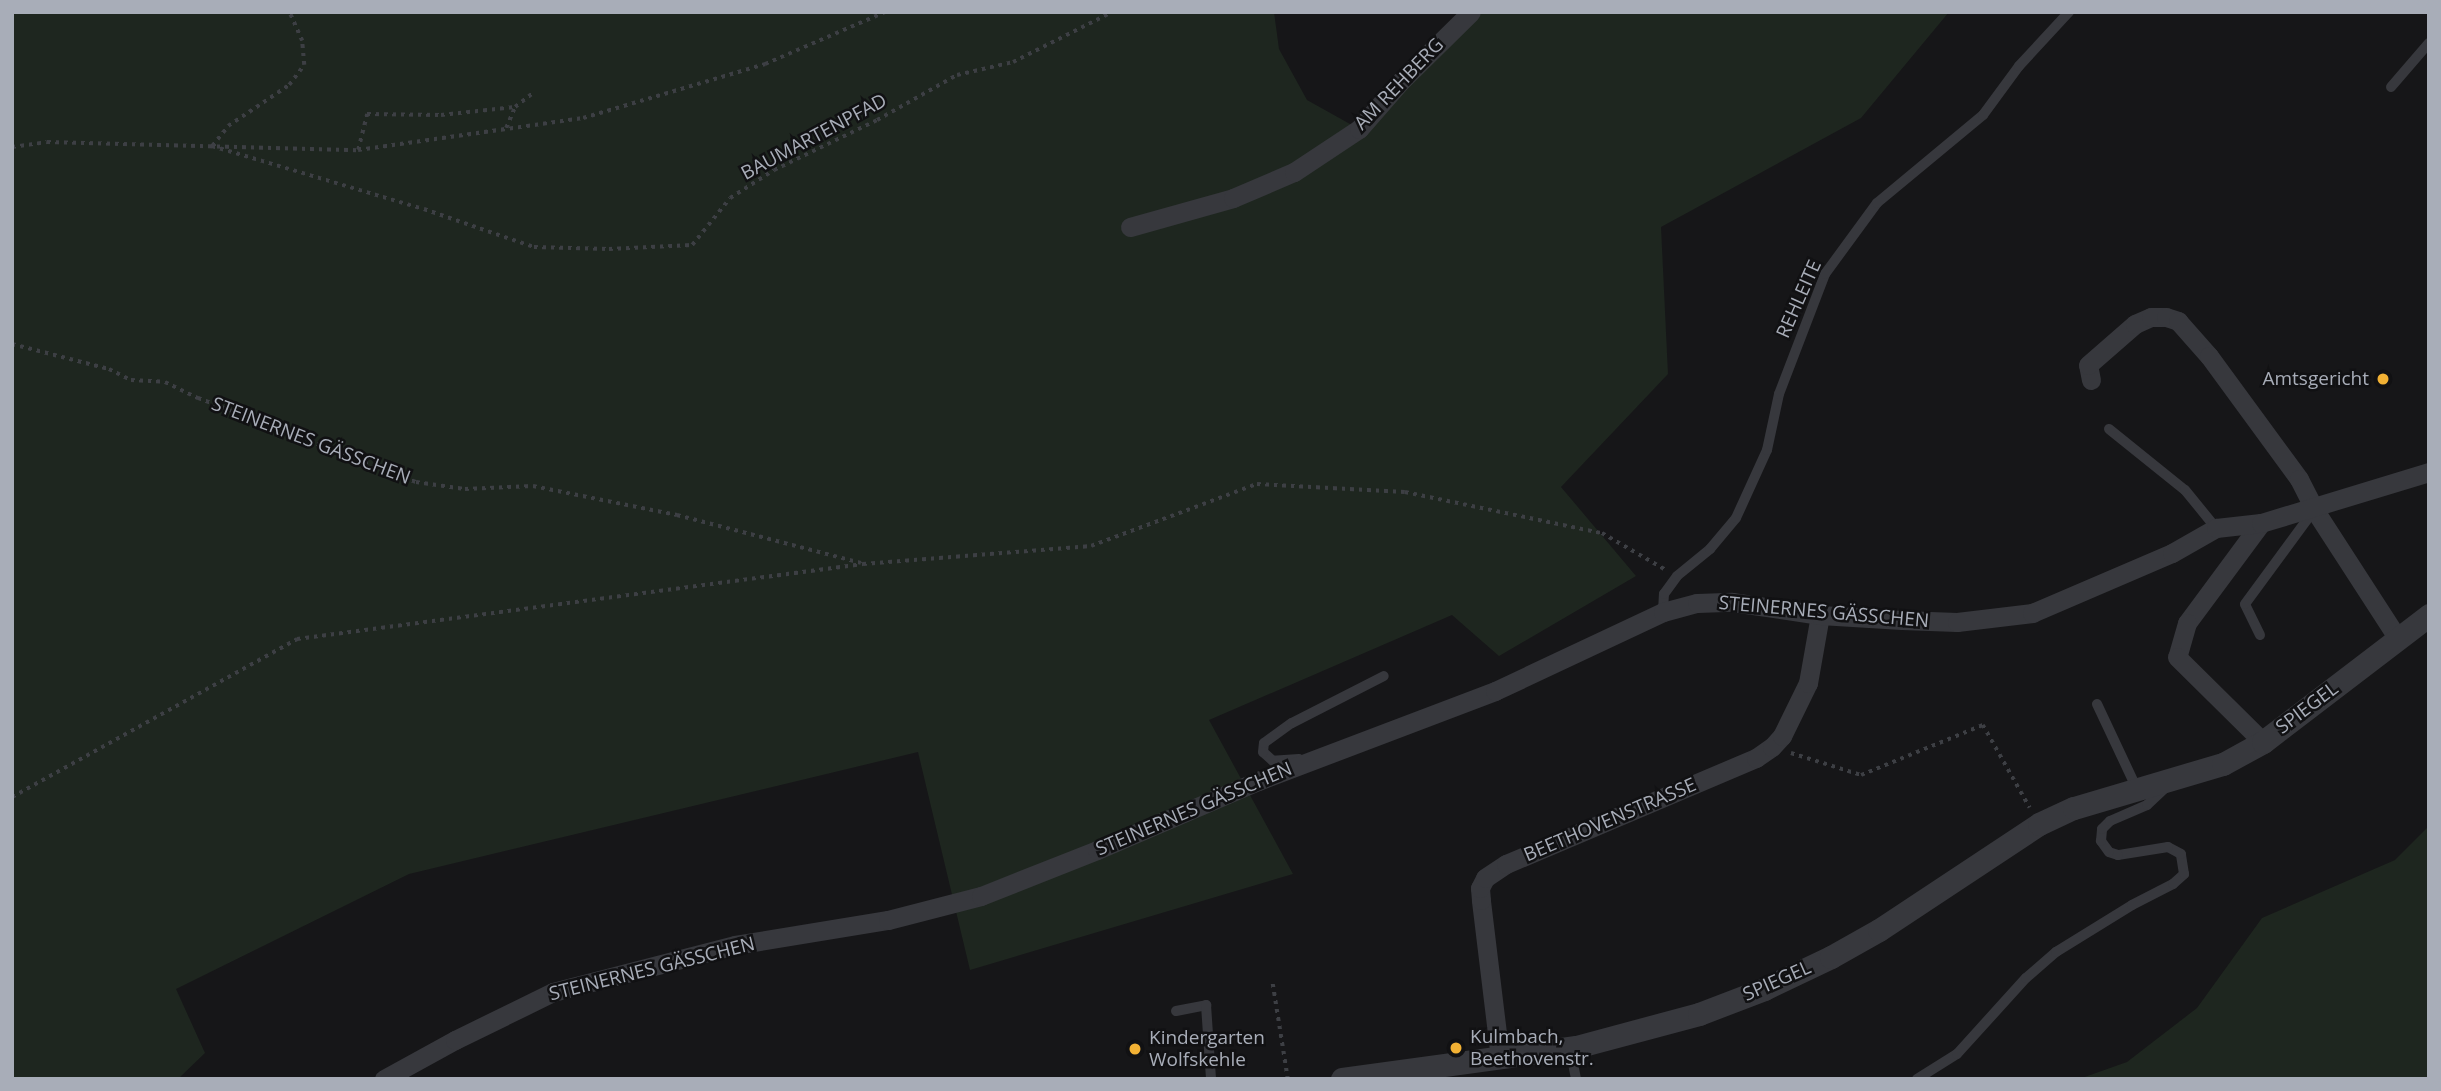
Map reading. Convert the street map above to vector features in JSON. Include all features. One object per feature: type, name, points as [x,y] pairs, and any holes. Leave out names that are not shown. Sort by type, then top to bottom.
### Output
[{"type":"street","name":"AM REHBERG","points":[[1130,227],[1233,198],[1294,172],[1359,129],[1401,80],[1471,12]]},
{"type":"street","points":[[2091,380],[2088,365],[2135,324],[2151,317],[2166,317],[2178,321],[2209,356],[2299,479],[2314,509],[2398,639]]},
{"type":"street","points":[[2216,528],[2262,523],[2429,472]]},
{"type":"street","points":[[2262,523],[2187,623],[2177,657],[2263,742]]},
{"type":"street","name":"STEINERNES GÄSSCHEN","points":[[384,1079],[455,1040],[553,992],[735,945],[888,920],[981,896],[1314,760],[1495,691],[1663,612],[1697,603],[1732,602],[1820,615],[1957,622],[2032,613],[2172,553],[2216,528]]},
{"type":"street","name":"BEETHOVENSTRASSE","points":[[1500,1058],[1480,888],[1485,878],[1506,864],[1756,758],[1772,747],[1782,736],[1808,683],[1820,615]]},
{"type":"street","name":"SPIEGEL","points":[[1356,1078],[1570,1048],[1699,1014],[1831,957],[1930,897],[2039,824],[2074,807],[2174,781],[2223,764],[2263,742],[2429,615]]},
{"type":"lane","name":"REHLEITE","points":[[1663,612],[1664,594],[1677,576],[1710,549],[1736,517],[1767,450],[1779,394],[1825,274],[1877,203],[1983,115],[2019,66],[2068,12]]},
{"type":"lane","points":[[2391,87],[2429,43]]},
{"type":"lane","points":[[2109,429],[2185,490],[2216,528]]},
{"type":"lane","points":[[2260,635],[2245,604],[2314,509]]},
{"type":"lane","points":[[1314,760],[1273,761],[1263,752],[1264,743],[1292,723],[1384,676]]},
{"type":"lane","points":[[2097,704],[2138,789]]},
{"type":"lane","name":"SPIEGEL","points":[[1917,1079],[1957,1054],[2026,978],[2056,952],[2132,905],[2173,884],[2184,874],[2180,854],[2168,847],[2118,855],[2109,852],[2101,841],[2102,829],[2110,821],[2147,805],[2174,781]]},
{"type":"lane","points":[[1176,1011],[1206,1005],[1211,1079]]},
{"type":"lane","points":[[1570,1048],[1577,1079]]},
{"type":"path","points":[[212,146],[228,126],[289,85],[304,65],[302,41],[289,12]]},
{"type":"path","points":[[12,147],[47,142],[358,150],[583,118],[765,64],[885,12]]},
{"type":"path","name":"BAUMARTENPFAD","points":[[212,146],[424,209],[534,247],[609,249],[692,245],[730,198],[774,170],[877,120],[957,75],[1013,62],[1112,12]]},
{"type":"path","points":[[506,128],[516,107],[534,92]]},
{"type":"path","points":[[358,150],[367,114],[441,115],[516,107]]},
{"type":"path","name":"STEINERNES GÄSSCHEN","points":[[12,344],[109,369],[131,380],[165,382],[198,398],[416,482],[465,489],[533,486],[677,515],[863,564]]},
{"type":"path","points":[[12,797],[297,639],[863,564],[1091,546],[1257,484],[1405,492],[1602,533],[1677,576]]},
{"type":"path","points":[[1772,747],[1861,775],[1983,725],[2039,824]]},
{"type":"path","points":[[1273,985],[1288,1079]]},
{"type":"shaded area","points":[[12,12],[1274,12],[1279,49],[1307,100],[1359,129],[1471,12],[1949,12],[1861,118],[1661,227],[1668,374],[1561,487],[1636,576],[1499,656],[1452,615],[1209,720],[1293,874],[970,970],[918,752],[409,874],[176,989],[205,1053],[178,1079],[12,1079]]},
{"type":"shaded area","points":[[2429,826],[2429,1079],[2079,1079],[2127,1062],[2197,1008],[2262,918],[2395,860]]},
{"type":"place","name":"Amtsgericht","points":[[2383,379]]},
{"type":"place","name":"Kulmbach, Beethovenstr.","points":[[1456,1048]]},
{"type":"place","name":"Kindergarten Wolfskehle","points":[[1135,1049]]}]
